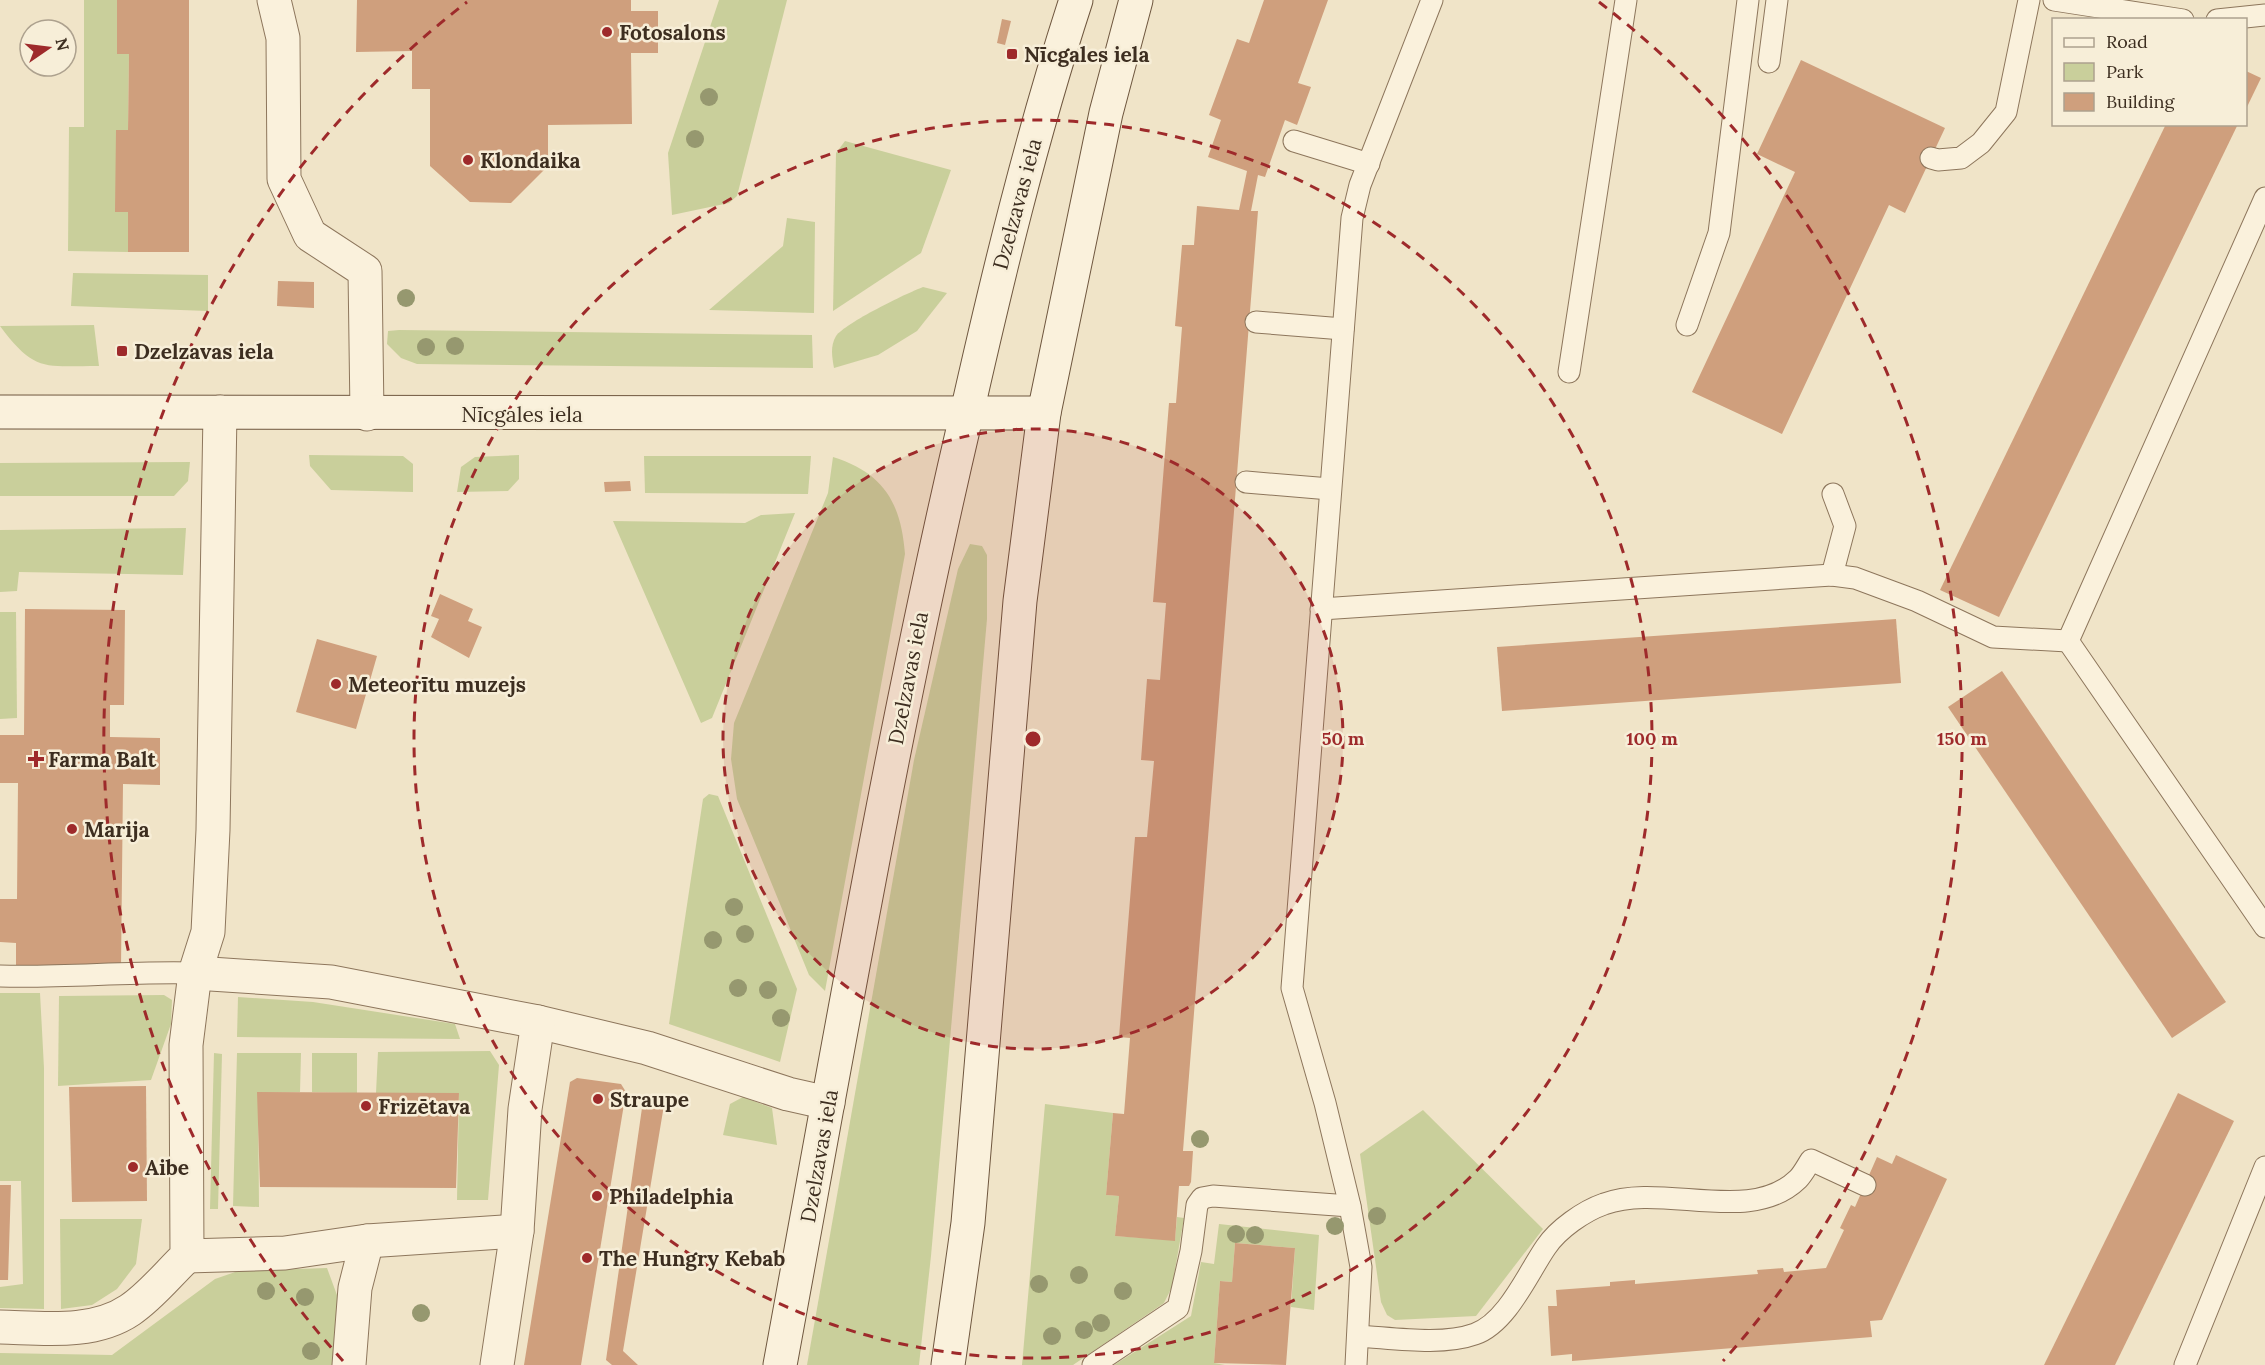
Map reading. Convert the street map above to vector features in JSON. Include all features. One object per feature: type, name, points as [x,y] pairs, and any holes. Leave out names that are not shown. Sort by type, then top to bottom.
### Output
[{"type":"street","points":[[274,0],[283,38],[284,179],[309,235],[365,271],[367,414]]},
{"type":"street","name":"Dzelzavas iela","points":[[780,1365],[900,716],[1001,258],[1056,62],[1076,0]]},
{"type":"street","points":[[948,1365],[968,1223],[1020,601],[1044,413],[1106,113],[1136,0]]},
{"type":"street","name":"Nīcgales iela","points":[[0,412],[1044,413]]},
{"type":"street","points":[[187,1256],[186,1045],[195,973],[208,932],[213,830],[220,412]]},
{"type":"street","points":[[195,973],[331,981],[538,1022],[646,1048],[788,1094],[828,1103]]},
{"type":"street","points":[[497,1365],[517,1231],[525,1108],[538,1022]]},
{"type":"street","points":[[0,1327],[60,1328],[98,1325],[130,1310],[187,1256],[285,1253],[367,1241],[517,1231]]},
{"type":"street","points":[[348,1365],[355,1288],[367,1241]]},
{"type":"lane","points":[[1356,1365],[1361,1267],[1350,1206],[1325,1103],[1292,988],[1352,218],[1360,185],[1431,0]]},
{"type":"lane","points":[[1569,372],[1626,0]]},
{"type":"lane","points":[[1687,325],[1719,233],[1748,0]]},
{"type":"lane","points":[[1769,62],[1777,0]]},
{"type":"lane","points":[[1931,158],[1938,160],[1961,158],[1981,143],[2006,112],[2030,0]]},
{"type":"lane","points":[[2054,0],[2170,18]]},
{"type":"lane","points":[[2236,18],[2265,15]]},
{"type":"lane","points":[[1294,141],[1369,164]]},
{"type":"lane","points":[[2068,641],[2265,198]]},
{"type":"lane","points":[[1256,322],[1343,329]]},
{"type":"lane","points":[[1245,482],[1330,489]]},
{"type":"lane","points":[[1832,575],[1845,526],[1833,494]]},
{"type":"lane","points":[[1321,609],[1832,575],[1855,578],[1917,601],[1993,637],[2068,641]]},
{"type":"lane","points":[[2068,641],[2265,927]]},
{"type":"lane","points":[[0,976],[54,978],[153,972],[195,973]]},
{"type":"lane","points":[[1358,1336],[1432,1341],[1476,1334],[1506,1311],[1547,1244],[1569,1224],[1605,1203],[1646,1198],[1733,1201],[1772,1196],[1799,1179],[1811,1160],[1865,1185]]},
{"type":"lane","points":[[2185,1365],[2265,1167]]},
{"type":"lane","points":[[1094,1365],[1178,1308],[1191,1251],[1197,1205],[1202,1198],[1213,1196],[1350,1206]]},
{"type":"green space","points":[[84,0],[117,0],[117,53],[129,54],[128,130],[116,130],[116,212],[128,212],[128,252],[68,251],[69,127],[84,127]]},
{"type":"green space","points":[[719,0],[787,0],[737,196],[729,203],[672,215],[668,153]]},
{"type":"green space","points":[[845,141],[951,170],[921,253],[833,311],[836,153]]},
{"type":"green space","points":[[787,218],[815,222],[814,313],[709,310],[783,246]]},
{"type":"green space","points":[[73,273],[208,275],[208,311],[71,306]]},
{"type":"green space","points":[[923,287],[947,293],[917,331],[878,355],[834,368],[833,344],[836,336],[842,330],[877,309]]},
{"type":"green space","points":[[94,325],[99,366],[42,364],[23,352],[0,326]]},
{"type":"green space","points":[[388,331],[812,335],[813,368],[417,364],[401,358],[387,344]]},
{"type":"green space","points":[[309,455],[403,456],[413,464],[413,492],[331,490],[310,466]]},
{"type":"green space","points":[[519,455],[519,479],[508,491],[457,492],[461,467],[475,457]]},
{"type":"green space","points":[[644,456],[811,456],[808,494],[645,493]]},
{"type":"green space","points":[[833,457],[865,472],[887,492],[899,520],[905,554],[825,991],[809,975],[737,799],[731,759],[734,723],[828,493]]},
{"type":"green space","points":[[190,462],[188,481],[174,496],[0,496],[0,463]]},
{"type":"green space","points":[[795,513],[712,718],[701,723],[613,521],[745,523],[761,515]]},
{"type":"green space","points":[[186,528],[183,575],[19,572],[17,591],[0,592],[0,530]]},
{"type":"green space","points":[[970,544],[982,546],[987,555],[987,619],[931,1256],[919,1365],[807,1365],[914,760],[958,569]]},
{"type":"green space","points":[[0,612],[16,612],[17,718],[0,719]]},
{"type":"green space","points":[[709,794],[718,796],[797,989],[780,1062],[669,1024],[703,799]]},
{"type":"green space","points":[[0,993],[40,993],[44,1068],[44,1309],[0,1308],[0,1287],[23,1284],[21,1181],[0,1181]]},
{"type":"green space","points":[[164,995],[172,1000],[171,1024],[151,1080],[58,1086],[59,996]]},
{"type":"green space","points":[[238,997],[313,1002],[455,1024],[460,1039],[237,1037]]},
{"type":"green space","points":[[490,1051],[499,1065],[488,1200],[457,1200],[459,1093],[376,1093],[378,1052]]},
{"type":"green space","points":[[214,1053],[222,1054],[218,1209],[210,1209]]},
{"type":"green space","points":[[237,1053],[301,1053],[300,1092],[258,1093],[259,1207],[233,1206]]},
{"type":"green space","points":[[312,1053],[357,1053],[357,1093],[312,1092]]},
{"type":"green space","points":[[743,1097],[772,1108],[777,1145],[723,1135],[730,1104]]},
{"type":"green space","points":[[1045,1104],[1113,1113],[1106,1195],[1119,1196],[1115,1236],[1175,1240],[1177,1217],[1184,1218],[1172,1287],[1164,1303],[1073,1365],[1022,1365]]},
{"type":"green space","points":[[1423,1110],[1543,1229],[1476,1316],[1395,1320],[1387,1315],[1381,1302],[1360,1154]]},
{"type":"green space","points":[[60,1219],[142,1219],[136,1264],[117,1289],[92,1305],[61,1309]]},
{"type":"green space","points":[[1219,1224],[1319,1235],[1314,1310],[1291,1307],[1295,1248],[1235,1243],[1232,1282],[1220,1281],[1214,1363],[1225,1365],[1114,1365],[1191,1316],[1201,1262],[1214,1264]]},
{"type":"green space","points":[[327,1268],[341,1306],[340,1365],[0,1365],[0,1353],[112,1355],[215,1279],[238,1271]]},
{"type":"building","points":[[117,0],[189,0],[189,252],[128,252],[128,212],[115,212],[116,130],[128,130],[129,54],[117,54]]},
{"type":"building","points":[[357,0],[631,0],[631,11],[658,11],[658,53],[631,53],[632,124],[548,125],[548,166],[511,203],[470,202],[430,166],[430,89],[412,89],[412,51],[356,52]]},
{"type":"building","points":[[1264,0],[1328,0],[1298,83],[1311,87],[1297,125],[1285,120],[1265,177],[1258,175],[1251,211],[1258,211],[1183,1151],[1193,1151],[1191,1182],[1189,1186],[1179,1186],[1175,1241],[1115,1236],[1119,1196],[1106,1195],[1113,1113],[1124,1114],[1130,1038],[1119,1037],[1135,837],[1147,837],[1154,761],[1141,760],[1147,679],[1160,680],[1166,603],[1153,602],[1169,403],[1176,403],[1182,327],[1175,326],[1182,245],[1194,245],[1197,206],[1239,210],[1247,171],[1208,157],[1221,120],[1209,115],[1237,39],[1249,43]]},
{"type":"building","points":[[1002,19],[1011,21],[1005,45],[997,43]]},
{"type":"building","points":[[1801,60],[1945,128],[1905,213],[1889,205],[1782,434],[1692,392],[1795,172],[1757,154]]},
{"type":"building","points":[[2247,71],[2261,78],[2247,107]]},
{"type":"building","points":[[2165,126],[2237,126],[1999,617],[1940,590]]},
{"type":"building","points":[[278,281],[314,282],[314,308],[277,306]]},
{"type":"building","points":[[630,481],[631,491],[605,492],[604,482]]},
{"type":"building","points":[[440,594],[473,609],[468,621],[482,627],[469,658],[431,637],[439,619],[431,616]]},
{"type":"building","points":[[25,609],[125,610],[124,705],[110,705],[110,737],[160,738],[160,785],[123,784],[121,967],[16,966],[16,943],[0,942],[0,899],[17,899],[18,783],[0,783],[0,735],[24,735]]},
{"type":"building","points":[[1896,619],[1901,683],[1502,711],[1497,647]]},
{"type":"building","name":"Meteorītu muzejs","points":[[317,639],[377,656],[356,729],[296,712]]},
{"type":"building","points":[[2002,671],[2226,1002],[2172,1038],[1948,707]]},
{"type":"building","points":[[577,1078],[621,1084],[626,1092],[581,1365],[524,1365],[570,1082]]},
{"type":"building","points":[[146,1086],[147,1201],[72,1202],[69,1087]]},
{"type":"building","points":[[257,1092],[459,1093],[456,1188],[260,1187]]},
{"type":"building","points":[[2178,1093],[2234,1121],[2115,1365],[2044,1365]]},
{"type":"building","points":[[643,1101],[664,1105],[623,1351],[638,1365],[612,1365],[606,1360]]},
{"type":"building","points":[[1896,1155],[1947,1179],[1882,1320],[1870,1321],[1872,1337],[1572,1361],[1572,1354],[1551,1356],[1548,1306],[1557,1306],[1556,1290],[1610,1286],[1610,1282],[1635,1280],[1635,1284],[1758,1274],[1757,1270],[1783,1268],[1784,1272],[1826,1268],[1844,1230],[1840,1228],[1851,1205],[1855,1207],[1877,1157],[1892,1164]]},
{"type":"building","points":[[0,1185],[11,1185],[8,1280],[0,1280]]},
{"type":"building","points":[[1235,1243],[1295,1248],[1286,1365],[1214,1363],[1220,1281],[1232,1282]]},
{"type":"place","name":"Fotosalons","points":[[607,32]]},
{"type":"place","name":"Nīcgales iela","points":[[1012,54]]},
{"type":"place","name":"Klondaika","points":[[468,160]]},
{"type":"place","name":"Dzelzavas iela","points":[[122,351]]},
{"type":"place","name":"Meteorītu muzejs","points":[[336,684]]},
{"type":"place","name":"Farma Balt","points":[[36,759]]},
{"type":"place","name":"Marija","points":[[72,829]]},
{"type":"place","name":"Straupe","points":[[598,1099]]},
{"type":"place","name":"Frizētava","points":[[366,1106]]},
{"type":"place","name":"Aibe","points":[[133,1167]]},
{"type":"place","name":"Philadelphia","points":[[597,1196]]},
{"type":"place","name":"The Hungry Kebab","points":[[587,1258]]}]
